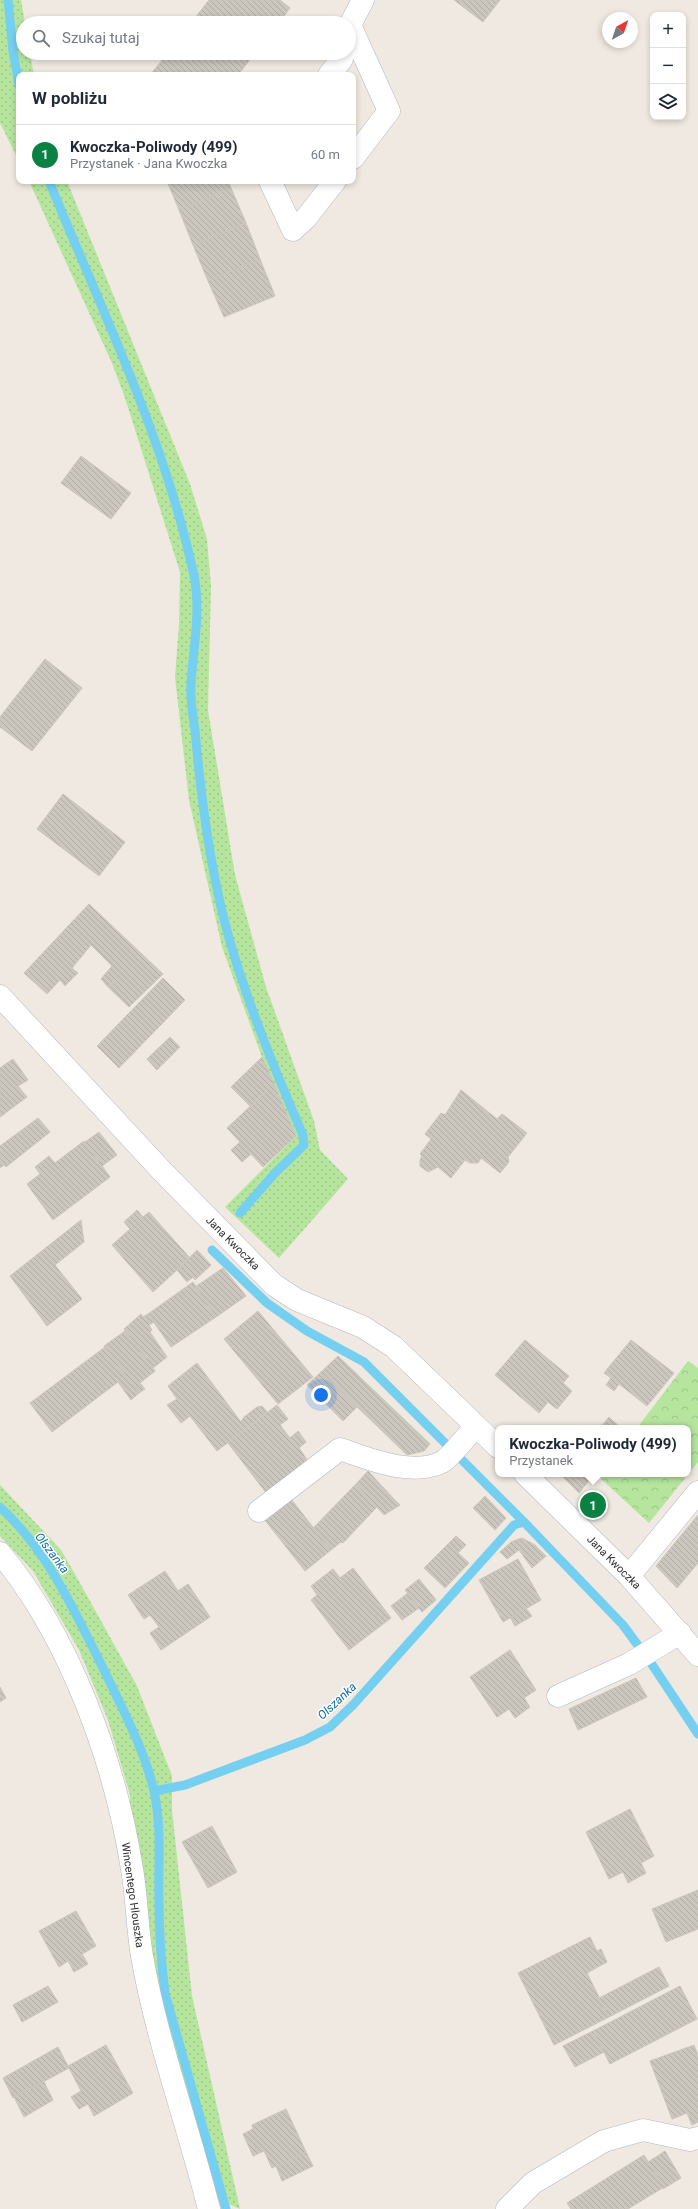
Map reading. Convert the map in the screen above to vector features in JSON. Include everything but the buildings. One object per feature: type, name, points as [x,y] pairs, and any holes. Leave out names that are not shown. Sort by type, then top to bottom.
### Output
[{"type":"street","points":[[354,16],[363,0]]},
{"type":"street","points":[[356,41],[389,111],[356,154]]},
{"type":"street","points":[[331,72],[341,60]]},
{"type":"street","points":[[271,184],[293,230],[306,218],[333,184]]},
{"type":"street","name":"Jana Kwoczka","points":[[0,996],[161,1170],[274,1285],[297,1300],[363,1327],[394,1347],[469,1433],[495,1446]]},
{"type":"street","points":[[259,1511],[340,1449],[394,1466],[427,1466],[443,1462],[469,1433]]},
{"type":"street","name":"Jana Kwoczka","points":[[528,1477],[629,1576],[672,1638],[698,1655]]},
{"type":"street","points":[[629,1576],[698,1492]]},
{"type":"street","name":"Wincentego Hlouszka","points":[[0,1553],[33,1597],[54,1635],[77,1682],[99,1742],[117,1799],[130,1861],[142,1955],[159,2033],[210,2209]]},
{"type":"street","points":[[558,1696],[629,1664],[672,1638]]},
{"type":"street","points":[[507,2209],[533,2183],[604,2141],[643,2130],[690,2140],[698,2138]]},
{"type":"green space","points":[[0,0],[21,0],[24,16],[16,16],[16,60],[31,60],[33,72],[16,72],[16,155],[0,123]]},
{"type":"green space","points":[[30,184],[68,184],[190,484],[207,539],[211,586],[208,710],[235,875],[266,987],[314,1121],[320,1150],[348,1179],[279,1258],[225,1207],[296,1136],[262,1057],[222,947],[189,800],[175,677],[179,625],[180,572],[125,398],[112,363]]},
{"type":"green space","points":[[688,1361],[698,1368],[698,1462],[691,1471],[691,1425],[639,1425]]},
{"type":"green space","points":[[599,1477],[686,1477],[649,1523]]},
{"type":"green space","points":[[0,1485],[61,1550],[137,1686],[172,1776],[172,1810],[192,1996],[240,2209],[206,2194],[132,1869],[130,1795],[108,1720],[79,1650],[33,1571],[0,1536]]},
{"type":"waterway","points":[[8,0],[17,72]]},
{"type":"waterway","points":[[50,184],[110,325],[148,422],[180,520],[196,585],[197,614],[191,702],[203,808],[211,861],[222,913],[236,963],[272,1062],[303,1135],[304,1145],[275,1173],[240,1213]]},
{"type":"waterway","points":[[212,1250],[267,1303],[307,1331],[364,1362],[524,1522],[623,1625],[653,1666],[698,1734]]},
{"type":"waterway","points":[[0,1507],[32,1542],[46,1561],[70,1602],[124,1712],[150,1775],[158,1818],[159,1923],[165,1993],[226,2209]]},
{"type":"waterway","name":"Olszanka","points":[[154,1791],[185,1785],[305,1740],[330,1727],[353,1705],[514,1525],[524,1522]]},
{"type":"place","name":"Kwoczka-Poliwody (499)","points":[[593,1505]]}]
